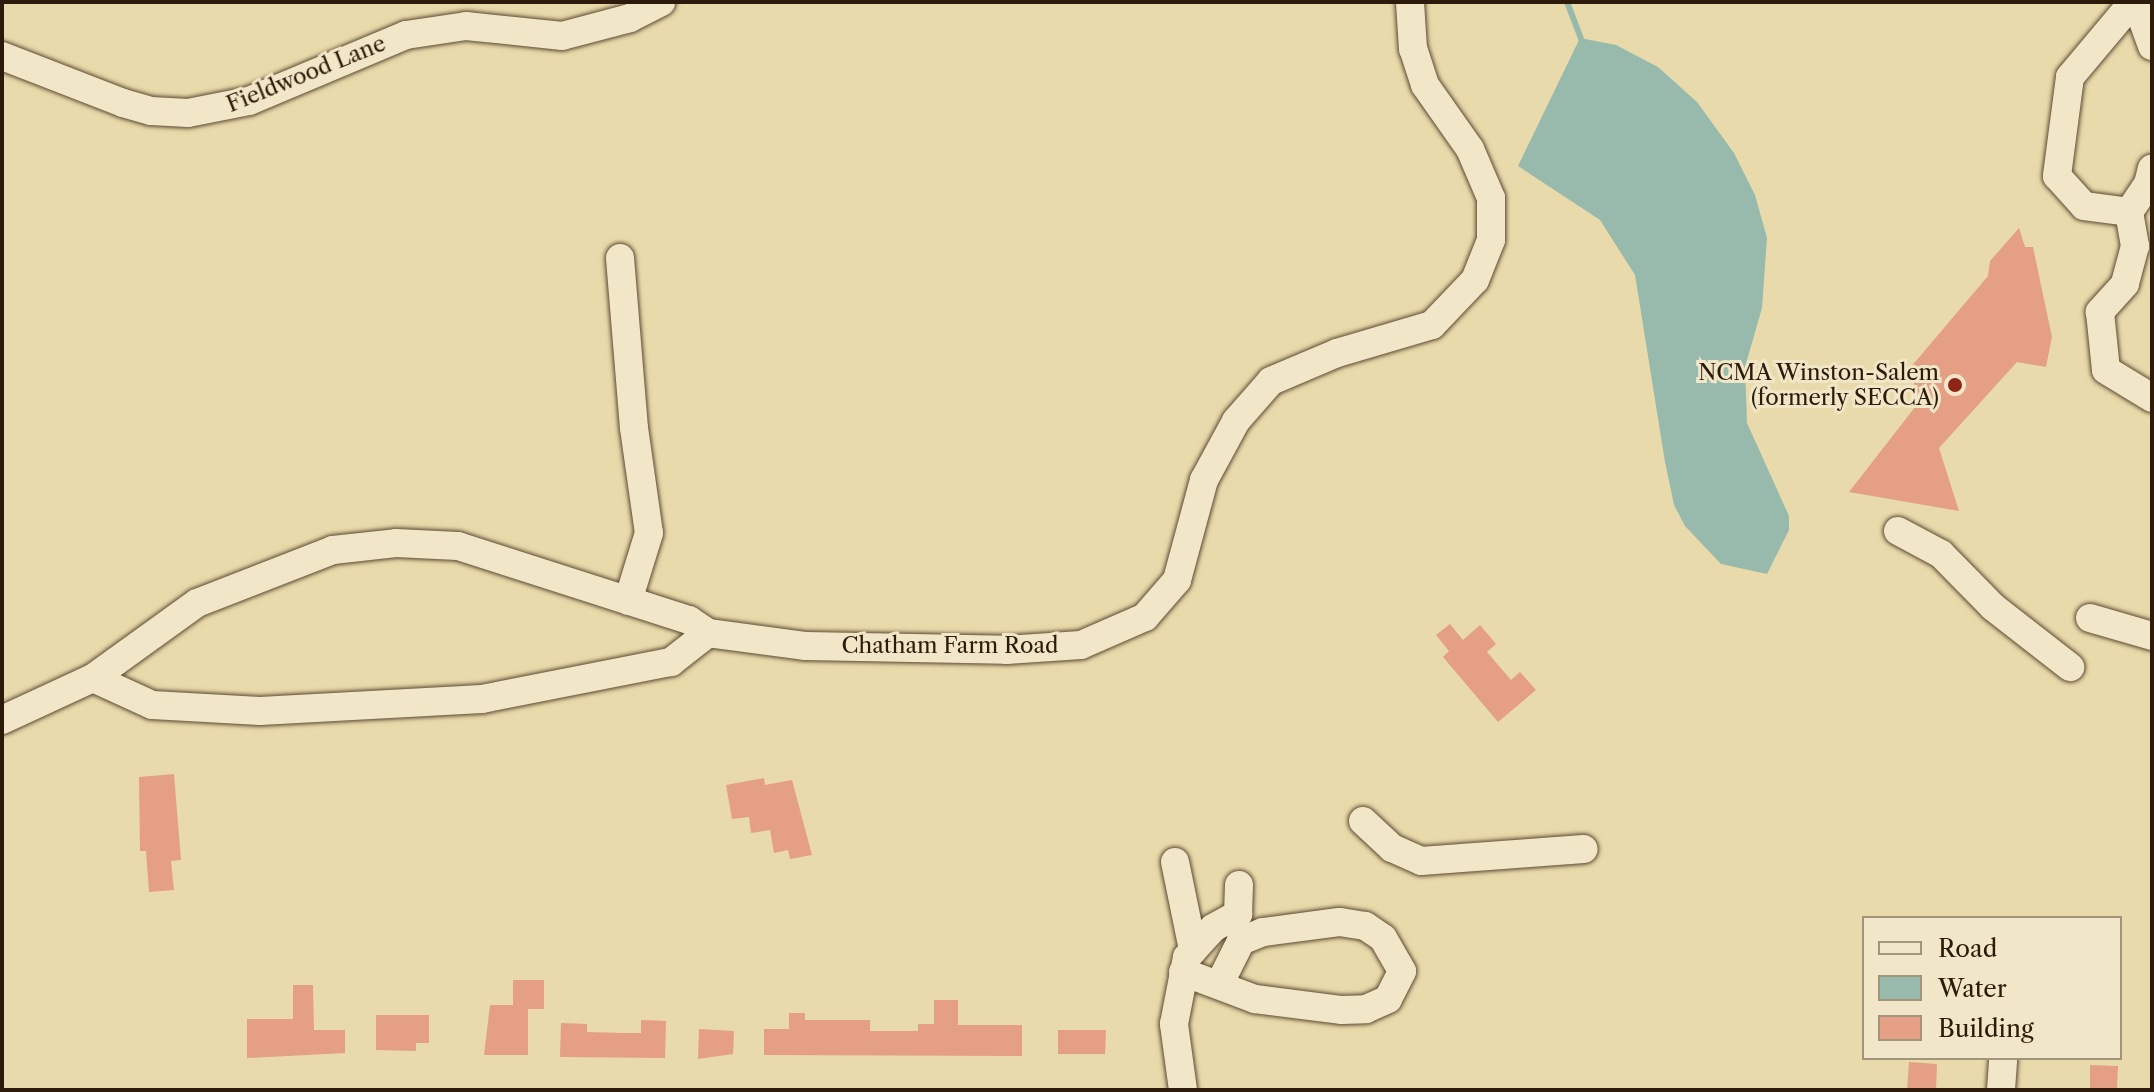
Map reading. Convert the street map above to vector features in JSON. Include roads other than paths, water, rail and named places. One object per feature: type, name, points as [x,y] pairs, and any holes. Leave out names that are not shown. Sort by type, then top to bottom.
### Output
[{"type":"street","name":"Fieldwood Lane","points":[[2,56],[123,103],[188,113],[249,101],[406,35],[466,26],[562,36],[619,22],[661,2]]},
{"type":"street","name":"Chatham Farm Road","points":[[2,720],[93,678],[197,603],[333,550],[396,543],[458,546],[689,620],[708,633],[806,646],[1006,650],[1081,645],[1145,617],[1177,580],[1204,480],[1236,421],[1271,381],[1337,353],[1432,325],[1475,280],[1491,240],[1491,198],[1470,149],[1425,85],[1413,49],[1410,2]]},
{"type":"street","points":[[2129,212],[2084,206],[2057,176],[2070,77],[2135,2],[2152,46]]},
{"type":"street","points":[[2152,168],[2148,184],[2129,212],[2135,246],[2125,284],[2100,312],[2106,370],[2152,398]]},
{"type":"street","points":[[620,258],[634,428],[649,533],[628,601]]},
{"type":"street","points":[[1898,531],[1941,554],[1993,607],[2070,667]]},
{"type":"street","points":[[2090,618],[2152,636]]},
{"type":"street","points":[[93,678],[152,705],[260,711],[467,700],[671,662],[708,633]]},
{"type":"street","points":[[1363,821],[1392,848],[1421,861],[1584,849]]},
{"type":"street","points":[[1175,862],[1188,961],[1174,1024],[1183,1090]]},
{"type":"street","points":[[1188,961],[1213,928],[1238,914],[1239,885]]},
{"type":"street","points":[[1188,961],[1220,983],[1255,999],[1295,1007],[1366,1009],[1388,999],[1402,971],[1383,938],[1365,926],[1339,922],[1263,932],[1241,941],[1220,983]]},
{"type":"street","points":[[2001,1090],[2003,1060]]},
{"type":"water","points":[[1580,38],[1616,45],[1658,67],[1697,102],[1734,153],[1755,195],[1767,238],[1762,308],[1745,367],[1747,423],[1789,516],[1789,530],[1767,574],[1721,564],[1685,526],[1674,505],[1665,462],[1635,275],[1600,220],[1518,166]]},
{"type":"waterway","points":[[1567,2],[1583,44]]},
{"type":"place","name":"NCMA Winston-Salem (formerly SECCA)","points":[[1955,385]]}]
